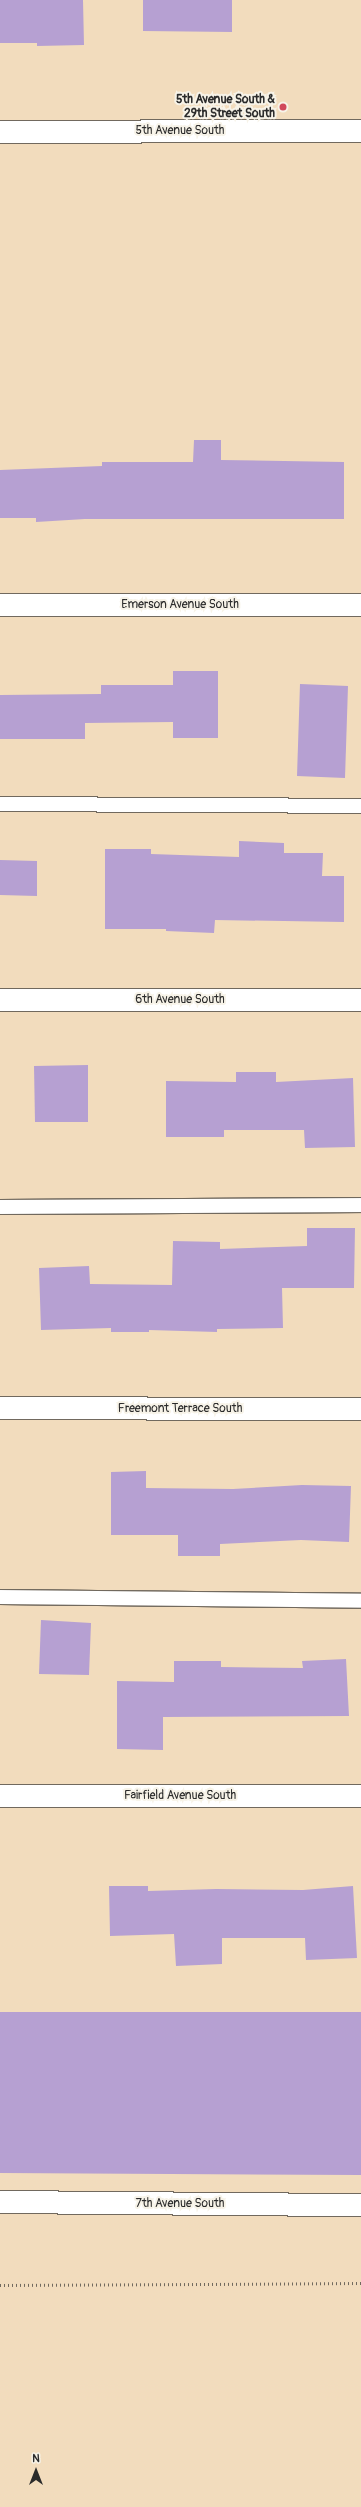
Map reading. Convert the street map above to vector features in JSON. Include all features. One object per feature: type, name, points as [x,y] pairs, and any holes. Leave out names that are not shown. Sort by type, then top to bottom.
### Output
[{"type":"street","name":"5th Avenue South","points":[[0,132],[361,131]]},
{"type":"street","name":"Emerson Avenue South","points":[[0,605],[361,605]]},
{"type":"street","name":"6th Avenue South","points":[[0,1000],[361,1000]]},
{"type":"street","name":"Freemont Terrace South","points":[[0,1408],[361,1409]]},
{"type":"street","name":"Fairfield Avenue South","points":[[0,1796],[361,1796]]},
{"type":"street","name":"7th Avenue South","points":[[0,2202],[361,2205]]},
{"type":"lane","points":[[0,804],[361,806]]},
{"type":"lane","points":[[0,1207],[361,1205]]},
{"type":"lane","points":[[0,1597],[361,1601]]},
{"type":"path","points":[[0,2285],[361,2283]]},
{"type":"building","points":[[0,0],[83,0],[84,45],[37,46],[37,43],[0,43]]},
{"type":"building","points":[[143,0],[232,0],[232,32],[143,31]]},
{"type":"building","points":[[194,440],[221,440],[221,460],[344,462],[344,519],[85,519],[36,522],[36,518],[0,518],[0,470],[102,466],[102,462],[193,462]]},
{"type":"building","points":[[173,671],[218,671],[218,738],[173,738],[173,722],[85,723],[85,739],[0,739],[0,695],[101,694],[101,685],[173,685]]},
{"type":"building","points":[[300,684],[348,686],[345,778],[297,776]]},
{"type":"building","points":[[239,841],[284,843],[284,853],[323,853],[322,876],[344,876],[344,922],[215,920],[214,933],[166,931],[166,929],[105,929],[105,849],[151,849],[151,854],[239,857]]},
{"type":"building","points":[[0,860],[37,861],[37,896],[0,895]]},
{"type":"building","points":[[88,1065],[88,1122],[35,1122],[34,1066]]},
{"type":"building","points":[[236,1072],[276,1072],[276,1082],[353,1078],[355,1147],[305,1148],[304,1130],[224,1130],[224,1137],[166,1137],[166,1081],[236,1082]]},
{"type":"building","points":[[307,1228],[355,1228],[354,1288],[282,1288],[283,1328],[217,1329],[217,1332],[149,1330],[149,1332],[111,1332],[111,1328],[41,1330],[39,1268],[89,1266],[90,1284],[172,1285],[173,1241],[220,1242],[220,1249],[307,1246]]},
{"type":"building","points":[[146,1471],[146,1488],[233,1489],[302,1485],[351,1486],[349,1542],[301,1540],[220,1544],[220,1556],[178,1556],[178,1535],[111,1535],[111,1472]]},
{"type":"building","points":[[41,1620],[91,1623],[89,1675],[39,1674]]},
{"type":"building","points":[[346,1659],[349,1716],[163,1717],[163,1750],[117,1749],[117,1681],[174,1682],[174,1661],[221,1661],[221,1667],[303,1668],[302,1661]]},
{"type":"building","points":[[109,1886],[148,1886],[148,1891],[216,1889],[303,1890],[353,1886],[357,1958],[306,1960],[305,1938],[222,1938],[222,1964],[176,1966],[174,1934],[110,1936]]},
{"type":"building","points":[[0,2012],[361,2012],[361,2175],[0,2173]]},
{"type":"place","name":"5th Avenue South & 29th Street South","points":[[283,107]]}]
